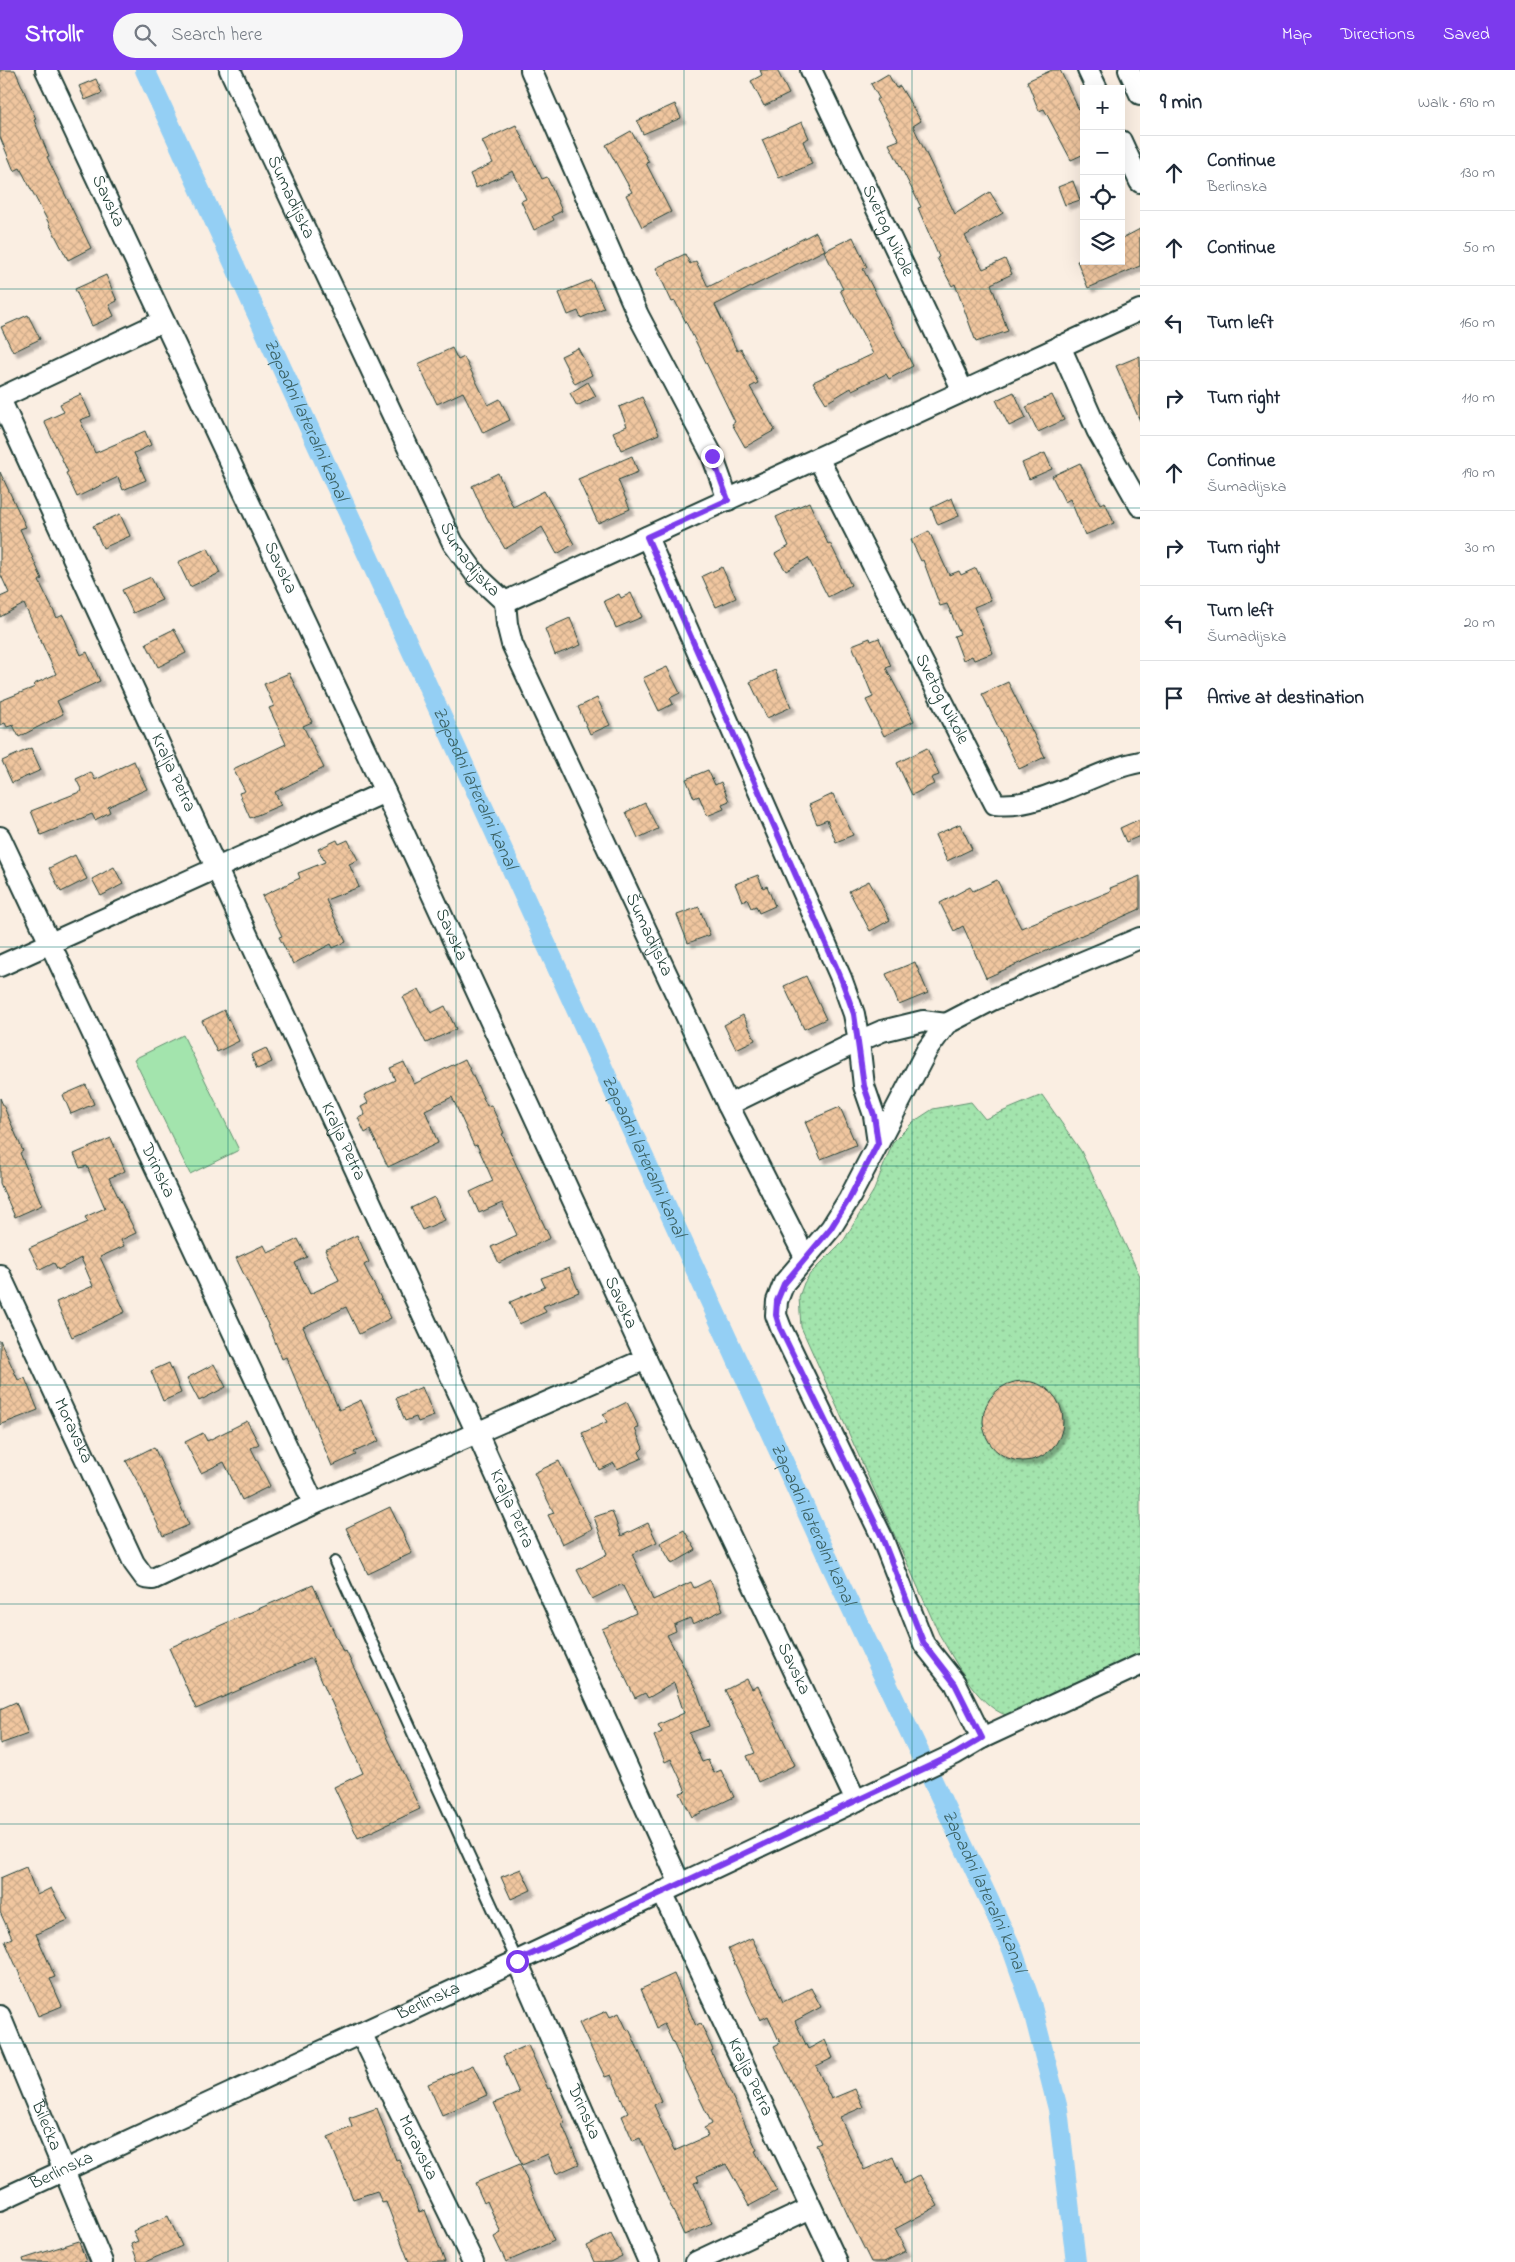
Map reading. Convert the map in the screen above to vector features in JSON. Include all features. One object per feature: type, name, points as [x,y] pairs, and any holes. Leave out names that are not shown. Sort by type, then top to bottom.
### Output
[{"type":"street","name":"Savska","points":[[46,70],[385,792],[646,1358],[856,1801]]},
{"type":"street","name":"Šumadijska","points":[[230,70],[453,543],[477,576],[505,602],[507,624],[512,644],[728,1105],[804,1257]]},
{"type":"street","points":[[531,70],[638,315],[712,456],[728,500]]},
{"type":"street","name":"Svetog Nikole","points":[[810,70],[963,391]]},
{"type":"street","points":[[1088,70],[1095,85]]},
{"type":"street","points":[[1129,70],[1140,94]]},
{"type":"street","points":[[1125,150],[1140,182]]},
{"type":"street","points":[[505,602],[1140,310]]},
{"type":"street","points":[[0,399],[163,321]]},
{"type":"street","points":[[1060,346],[1097,430],[1140,506]]},
{"type":"street","name":"Kralja Petra","points":[[0,399],[477,1433],[671,1888],[811,2208],[837,2262]]},
{"type":"street","name":"Svetog Nikole","points":[[818,458],[995,804],[1006,806],[1031,802],[1140,762]]},
{"type":"street","points":[[647,537],[841,978],[854,1014],[864,1086],[874,1115],[878,1143]]},
{"type":"street","points":[[0,966],[385,792]]},
{"type":"street","name":"Drinska","points":[[0,837],[314,1504]]},
{"type":"street","points":[[982,1738],[955,1684],[924,1644],[881,1535],[780,1328],[776,1315],[777,1301],[784,1284],[804,1257],[831,1228],[849,1199],[926,1050],[946,1024],[992,1000],[1140,938]]},
{"type":"street","points":[[728,1105],[882,1031],[923,1021],[946,1024]]},
{"type":"street","name":"Moravska","points":[[0,1275],[134,1563],[144,1578],[153,1579],[314,1504]]},
{"type":"street","points":[[314,1504],[646,1358]]},
{"type":"street","name":"Berlinska","points":[[0,2200],[517,1961],[955,1754],[982,1738],[1140,1665]]},
{"type":"street","name":"Drinska","points":[[517,1961],[649,2262]]},
{"type":"street","name":"Bilećka","points":[[0,2016],[102,2262]]},
{"type":"street","name":"Moravska","points":[[361,2033],[473,2262]]},
{"type":"street","points":[[696,2262],[811,2208]]},
{"type":"lane","points":[[335,1562],[517,1961]]},
{"type":"green space","points":[[183,1035],[239,1150],[190,1174],[134,1059]]},
{"type":"green space","points":[[1042,1095],[1081,1151],[1140,1276],[1140,1655],[1014,1717],[990,1706],[980,1696],[961,1671],[939,1634],[801,1327],[799,1297],[804,1283],[810,1274],[844,1240],[874,1190],[893,1142],[913,1122],[933,1109],[971,1102],[985,1119]]},
{"type":"building","points":[[0,70],[15,70],[36,119],[34,120],[49,156],[47,157],[91,248],[68,260],[20,168],[14,171],[0,137]]},
{"type":"building","points":[[760,70],[777,70],[789,94],[764,106],[751,81],[762,75]]},
{"type":"building","points":[[1052,70],[1060,70],[1080,112],[1080,156],[1071,160],[1044,109],[1039,111],[1027,81]]},
{"type":"building","points":[[888,74],[896,88],[900,86],[921,121],[913,126],[955,214],[990,192],[1003,213],[965,236],[983,269],[1005,259],[1012,274],[991,284],[1008,331],[976,342],[955,284],[952,286],[937,258],[939,257],[918,208],[921,207],[889,144],[899,140],[876,100],[879,98],[871,84]]},
{"type":"building","points":[[96,79],[102,93],[85,100],[79,86]]},
{"type":"building","points":[[675,104],[681,118],[643,134],[637,121]]},
{"type":"building","points":[[802,122],[809,138],[803,141],[812,164],[779,178],[762,140]]},
{"type":"building","points":[[516,125],[542,179],[547,177],[562,211],[552,216],[554,220],[534,230],[521,201],[526,199],[513,171],[476,188],[470,174],[493,163],[482,141]]},
{"type":"building","points":[[631,131],[649,162],[646,163],[671,212],[642,227],[626,195],[632,192],[606,145]]},
{"type":"building","points":[[1073,181],[1080,200],[1065,205],[1058,187]]},
{"type":"building","points":[[1140,229],[1140,266],[1088,288],[1077,261],[1080,261],[1080,265],[1125,265],[1125,237]]},
{"type":"building","points":[[816,232],[825,250],[715,305],[737,351],[741,349],[758,383],[750,387],[775,430],[745,447],[732,424],[735,422],[697,344],[675,301],[672,302],[656,268],[685,254],[690,264],[696,261],[708,287]]},
{"type":"building","points":[[853,237],[867,267],[863,269],[913,366],[889,379],[886,374],[852,390],[851,388],[826,403],[813,382],[873,354],[840,290],[843,289],[824,251]]},
{"type":"building","points":[[106,275],[117,301],[109,305],[114,316],[92,326],[75,289]]},
{"type":"building","points":[[591,280],[604,308],[581,318],[578,311],[568,315],[559,293]]},
{"type":"building","points":[[28,315],[40,339],[13,352],[1,327]]},
{"type":"building","points":[[452,348],[458,360],[464,357],[488,405],[500,399],[510,420],[483,433],[463,392],[437,404],[418,364]]},
{"type":"building","points":[[578,348],[592,375],[575,384],[561,356]]},
{"type":"building","points":[[1140,356],[1140,421],[1116,366]]},
{"type":"building","points":[[588,382],[596,396],[577,406],[570,393]]},
{"type":"building","points":[[1014,392],[1026,418],[1009,426],[996,400]]},
{"type":"building","points":[[81,394],[91,416],[80,420],[95,453],[145,431],[151,445],[134,453],[146,480],[123,490],[118,477],[77,497],[66,473],[68,472],[44,421],[64,412],[60,404]]},
{"type":"building","points":[[1052,395],[1064,420],[1038,432],[1026,407]]},
{"type":"building","points":[[642,397],[659,434],[621,450],[613,432],[627,426],[619,407]]},
{"type":"building","points":[[1045,453],[1052,469],[1029,479],[1022,463]]},
{"type":"building","points":[[632,456],[638,472],[618,480],[630,509],[598,523],[578,479]]},
{"type":"building","points":[[1080,463],[1100,504],[1105,502],[1114,523],[1085,535],[1070,499],[1065,502],[1052,476]]},
{"type":"building","points":[[0,472],[26,527],[20,529],[42,579],[39,581],[57,618],[63,615],[81,655],[87,652],[100,681],[57,701],[63,714],[19,737],[13,725],[7,727],[5,723],[0,725],[0,701],[35,687],[34,684],[56,674],[24,604],[0,617],[0,597],[9,593],[0,573]]},
{"type":"building","points":[[498,473],[513,507],[544,491],[574,544],[557,554],[542,527],[505,549],[484,513],[472,486]]},
{"type":"building","points":[[952,498],[959,516],[938,525],[931,508]]},
{"type":"building","points":[[809,502],[828,544],[830,543],[851,585],[828,597],[808,558],[786,571],[775,554],[789,546],[776,517]]},
{"type":"building","points":[[120,514],[130,536],[103,548],[93,526]]},
{"type":"building","points":[[929,531],[949,575],[959,571],[961,575],[976,568],[991,600],[974,607],[993,653],[974,660],[972,656],[963,660],[954,636],[960,634],[947,604],[940,606],[923,560],[921,561],[911,540]]},
{"type":"building","points":[[208,548],[220,573],[190,587],[178,562]]},
{"type":"building","points":[[722,567],[736,598],[716,607],[702,576]]},
{"type":"building","points":[[151,577],[162,600],[133,613],[122,590]]},
{"type":"building","points":[[631,593],[642,617],[616,628],[604,601],[619,594],[621,598]]},
{"type":"building","points":[[570,618],[581,645],[555,655],[545,629]]},
{"type":"building","points":[[174,629],[186,653],[158,667],[146,643]]},
{"type":"building","points":[[870,638],[871,641],[879,638],[891,666],[886,668],[914,721],[884,736],[866,700],[873,697],[852,645]]},
{"type":"building","points":[[667,667],[680,693],[670,698],[673,704],[659,711],[643,678]]},
{"type":"building","points":[[775,670],[791,707],[767,718],[750,682]]},
{"type":"building","points":[[289,673],[312,722],[303,726],[324,768],[275,792],[281,805],[250,818],[239,793],[245,791],[233,769],[286,744],[269,708],[274,706],[264,684]]},
{"type":"building","points":[[1008,682],[1045,757],[1019,769],[982,694]]},
{"type":"building","points":[[597,698],[610,725],[590,734],[578,707]]},
{"type":"building","points":[[31,748],[41,770],[12,783],[2,761]]},
{"type":"building","points":[[927,748],[939,775],[931,778],[934,784],[912,795],[897,763]]},
{"type":"building","points":[[134,761],[147,789],[108,807],[110,812],[95,820],[92,814],[41,835],[31,811],[82,791],[76,779],[91,772],[95,780]]},
{"type":"building","points":[[708,770],[715,785],[721,782],[729,801],[722,804],[724,809],[707,816],[699,796],[694,798],[686,779]]},
{"type":"building","points":[[833,794],[853,835],[836,842],[827,820],[817,824],[809,805]]},
{"type":"building","points":[[645,803],[658,829],[638,838],[626,812]]},
{"type":"building","points":[[1140,819],[1140,836],[1126,842],[1120,828]]},
{"type":"building","points":[[960,824],[972,849],[947,861],[935,835]]},
{"type":"building","points":[[337,840],[339,844],[348,840],[358,860],[349,864],[359,887],[326,900],[346,942],[333,948],[331,944],[293,964],[279,937],[282,936],[262,896],[300,878],[298,873],[325,862],[318,849]]},
{"type":"building","points":[[75,855],[87,879],[61,892],[49,868]]},
{"type":"building","points":[[114,867],[123,884],[101,896],[92,879]]},
{"type":"building","points":[[758,875],[763,888],[767,886],[775,906],[759,913],[756,906],[751,908],[747,899],[742,901],[735,884]]},
{"type":"building","points":[[1140,876],[1140,909],[986,978],[963,926],[954,931],[940,903],[970,887],[973,891],[997,880],[1021,928],[1111,891],[1110,888]]},
{"type":"building","points":[[869,881],[890,920],[870,931],[849,891]]},
{"type":"building","points":[[699,907],[710,935],[688,943],[677,915]]},
{"type":"building","points":[[915,962],[928,993],[899,1005],[886,974]]},
{"type":"building","points":[[806,976],[826,1019],[804,1029],[784,986]]},
{"type":"building","points":[[419,989],[431,1013],[445,1006],[456,1029],[426,1043],[403,997]]},
{"type":"building","points":[[224,1010],[239,1041],[217,1052],[202,1021]]},
{"type":"building","points":[[743,1015],[755,1040],[736,1049],[724,1025]]},
{"type":"building","points":[[266,1048],[272,1062],[257,1069],[251,1055]]},
{"type":"building","points":[[465,1059],[487,1106],[491,1105],[504,1133],[502,1134],[550,1238],[499,1263],[491,1247],[517,1235],[502,1203],[479,1213],[470,1192],[493,1181],[477,1145],[474,1146],[452,1097],[425,1110],[438,1143],[388,1167],[370,1130],[365,1133],[358,1118],[365,1115],[361,1107],[368,1103],[364,1095],[395,1080],[390,1068],[404,1062],[414,1084]]},
{"type":"building","points":[[86,1085],[94,1104],[71,1114],[63,1095]]},
{"type":"building","points":[[0,1098],[23,1151],[20,1153],[42,1205],[15,1217],[0,1183]]},
{"type":"building","points":[[840,1107],[856,1145],[821,1159],[805,1122]]},
{"type":"building","points":[[111,1138],[125,1171],[109,1178],[136,1233],[121,1240],[124,1246],[100,1257],[125,1312],[72,1337],[56,1302],[93,1286],[81,1258],[58,1270],[54,1263],[40,1270],[29,1248],[88,1222],[85,1217],[105,1208],[87,1166],[80,1168],[74,1154]]},
{"type":"building","points":[[434,1197],[445,1220],[422,1230],[411,1208]]},
{"type":"building","points":[[357,1235],[369,1262],[364,1265],[391,1318],[359,1334],[346,1307],[303,1327],[339,1410],[361,1400],[379,1441],[354,1452],[356,1455],[332,1466],[286,1357],[282,1359],[270,1329],[236,1258],[264,1245],[268,1253],[298,1239],[307,1257],[295,1263],[310,1294],[339,1280],[325,1250]]},
{"type":"building","points":[[569,1268],[579,1292],[543,1306],[546,1312],[519,1324],[510,1302],[545,1287],[541,1278]]},
{"type":"building","points":[[0,1340],[18,1380],[25,1378],[38,1410],[0,1425]]},
{"type":"building","points":[[169,1363],[181,1393],[163,1401],[151,1371]]},
{"type":"building","points":[[214,1364],[226,1387],[199,1401],[187,1378]]},
{"type":"building","points":[[1023,1381],[1038,1384],[1051,1393],[1060,1406],[1063,1421],[1060,1436],[1051,1449],[1038,1458],[1023,1461],[1008,1458],[995,1449],[986,1436],[983,1421],[986,1406],[995,1393],[1008,1384]]},
{"type":"building","points":[[422,1387],[434,1416],[418,1422],[416,1417],[405,1421],[396,1398]]},
{"type":"building","points":[[627,1402],[639,1428],[635,1429],[643,1448],[639,1452],[642,1458],[617,1469],[614,1463],[599,1470],[582,1433],[607,1422],[603,1414]]},
{"type":"building","points":[[247,1421],[259,1444],[251,1448],[270,1486],[242,1500],[224,1462],[201,1473],[185,1442],[203,1433],[207,1441]]},
{"type":"building","points":[[154,1447],[189,1525],[163,1536],[126,1461]]},
{"type":"building","points":[[559,1461],[592,1529],[562,1544],[548,1515],[554,1513],[534,1473]]},
{"type":"building","points":[[390,1507],[412,1553],[368,1574],[346,1528]]},
{"type":"building","points":[[612,1511],[621,1536],[648,1523],[657,1542],[632,1554],[653,1600],[691,1582],[694,1588],[710,1580],[723,1610],[693,1624],[690,1618],[674,1625],[676,1631],[667,1635],[698,1694],[709,1726],[689,1733],[702,1762],[708,1760],[714,1773],[721,1770],[734,1797],[692,1817],[680,1793],[686,1791],[671,1759],[665,1762],[654,1736],[662,1732],[658,1725],[684,1713],[674,1683],[648,1698],[645,1693],[635,1698],[602,1629],[636,1613],[622,1584],[592,1599],[577,1570],[607,1554],[594,1517]]},
{"type":"building","points":[[684,1530],[696,1550],[672,1564],[660,1543]]},
{"type":"building","points":[[313,1585],[343,1652],[346,1651],[420,1809],[358,1838],[334,1787],[363,1773],[312,1658],[196,1709],[169,1648]]},
{"type":"building","points":[[747,1679],[752,1689],[758,1686],[795,1765],[758,1782],[747,1756],[755,1753],[725,1690]]},
{"type":"building","points":[[16,1702],[28,1734],[0,1744],[0,1709]]},
{"type":"building","points":[[26,1867],[37,1895],[51,1888],[68,1920],[36,1934],[55,1977],[50,1979],[62,2006],[38,2016],[5,1941],[12,1938],[0,1912],[0,1878]]},
{"type":"building","points":[[521,1869],[531,1890],[511,1899],[501,1877]]},
{"type":"building","points":[[752,1938],[783,2002],[811,1988],[821,2007],[795,2021],[808,2049],[825,2040],[833,2058],[816,2066],[831,2099],[855,2089],[863,2107],[840,2117],[864,2170],[893,2157],[904,2184],[920,2175],[938,2206],[895,2229],[906,2251],[884,2262],[871,2262],[849,2218],[816,2145],[821,2143],[774,2046],[780,2043],[768,2016],[760,2020],[728,1949]]},
{"type":"building","points":[[674,1974],[696,2026],[701,2024],[713,2050],[711,2051],[757,2150],[755,2151],[777,2191],[749,2206],[726,2164],[697,2176],[699,2181],[694,2183],[712,2223],[684,2235],[640,2138],[633,2141],[622,2116],[628,2113],[611,2075],[605,2077],[579,2023],[607,2011],[610,2017],[619,2013],[627,2030],[629,2029],[661,2101],[654,2105],[674,2151],[708,2136],[704,2128],[712,2124],[664,2024],[657,2028],[641,1989]]},
{"type":"building","points":[[528,2045],[565,2123],[562,2124],[579,2164],[556,2174],[548,2154],[522,2165],[494,2103],[519,2093],[503,2056]]},
{"type":"building","points":[[473,2065],[487,2095],[442,2115],[428,2084]]},
{"type":"building","points":[[377,2108],[396,2160],[399,2159],[419,2212],[425,2210],[445,2262],[409,2262],[386,2202],[382,2203],[377,2191],[353,2199],[328,2137],[352,2127],[349,2118]]},
{"type":"building","points":[[520,2164],[554,2241],[506,2262],[494,2237],[501,2233],[487,2201],[484,2203],[475,2183]]},
{"type":"building","points":[[168,2216],[182,2246],[145,2262],[138,2262],[131,2244],[138,2241],[133,2231]]},
{"type":"building","points":[[611,2234],[622,2256],[610,2262],[594,2262],[587,2246]]},
{"type":"building","points":[[79,2241],[86,2262],[24,2262],[23,2259]]},
{"type":"waterway","name":"Zapadni lateralni kanal","points":[[145,70],[832,1567],[1012,1949],[1031,2003],[1058,2109],[1076,2262]]},
{"type":"route","points":[[517,1961],[955,1754],[982,1738],[955,1684],[924,1644],[881,1535],[780,1328],[776,1315],[777,1301],[784,1284],[804,1257],[831,1228],[849,1199],[878,1143],[874,1115],[864,1086],[854,1014],[841,978],[647,537],[728,500],[712,456]]}]
